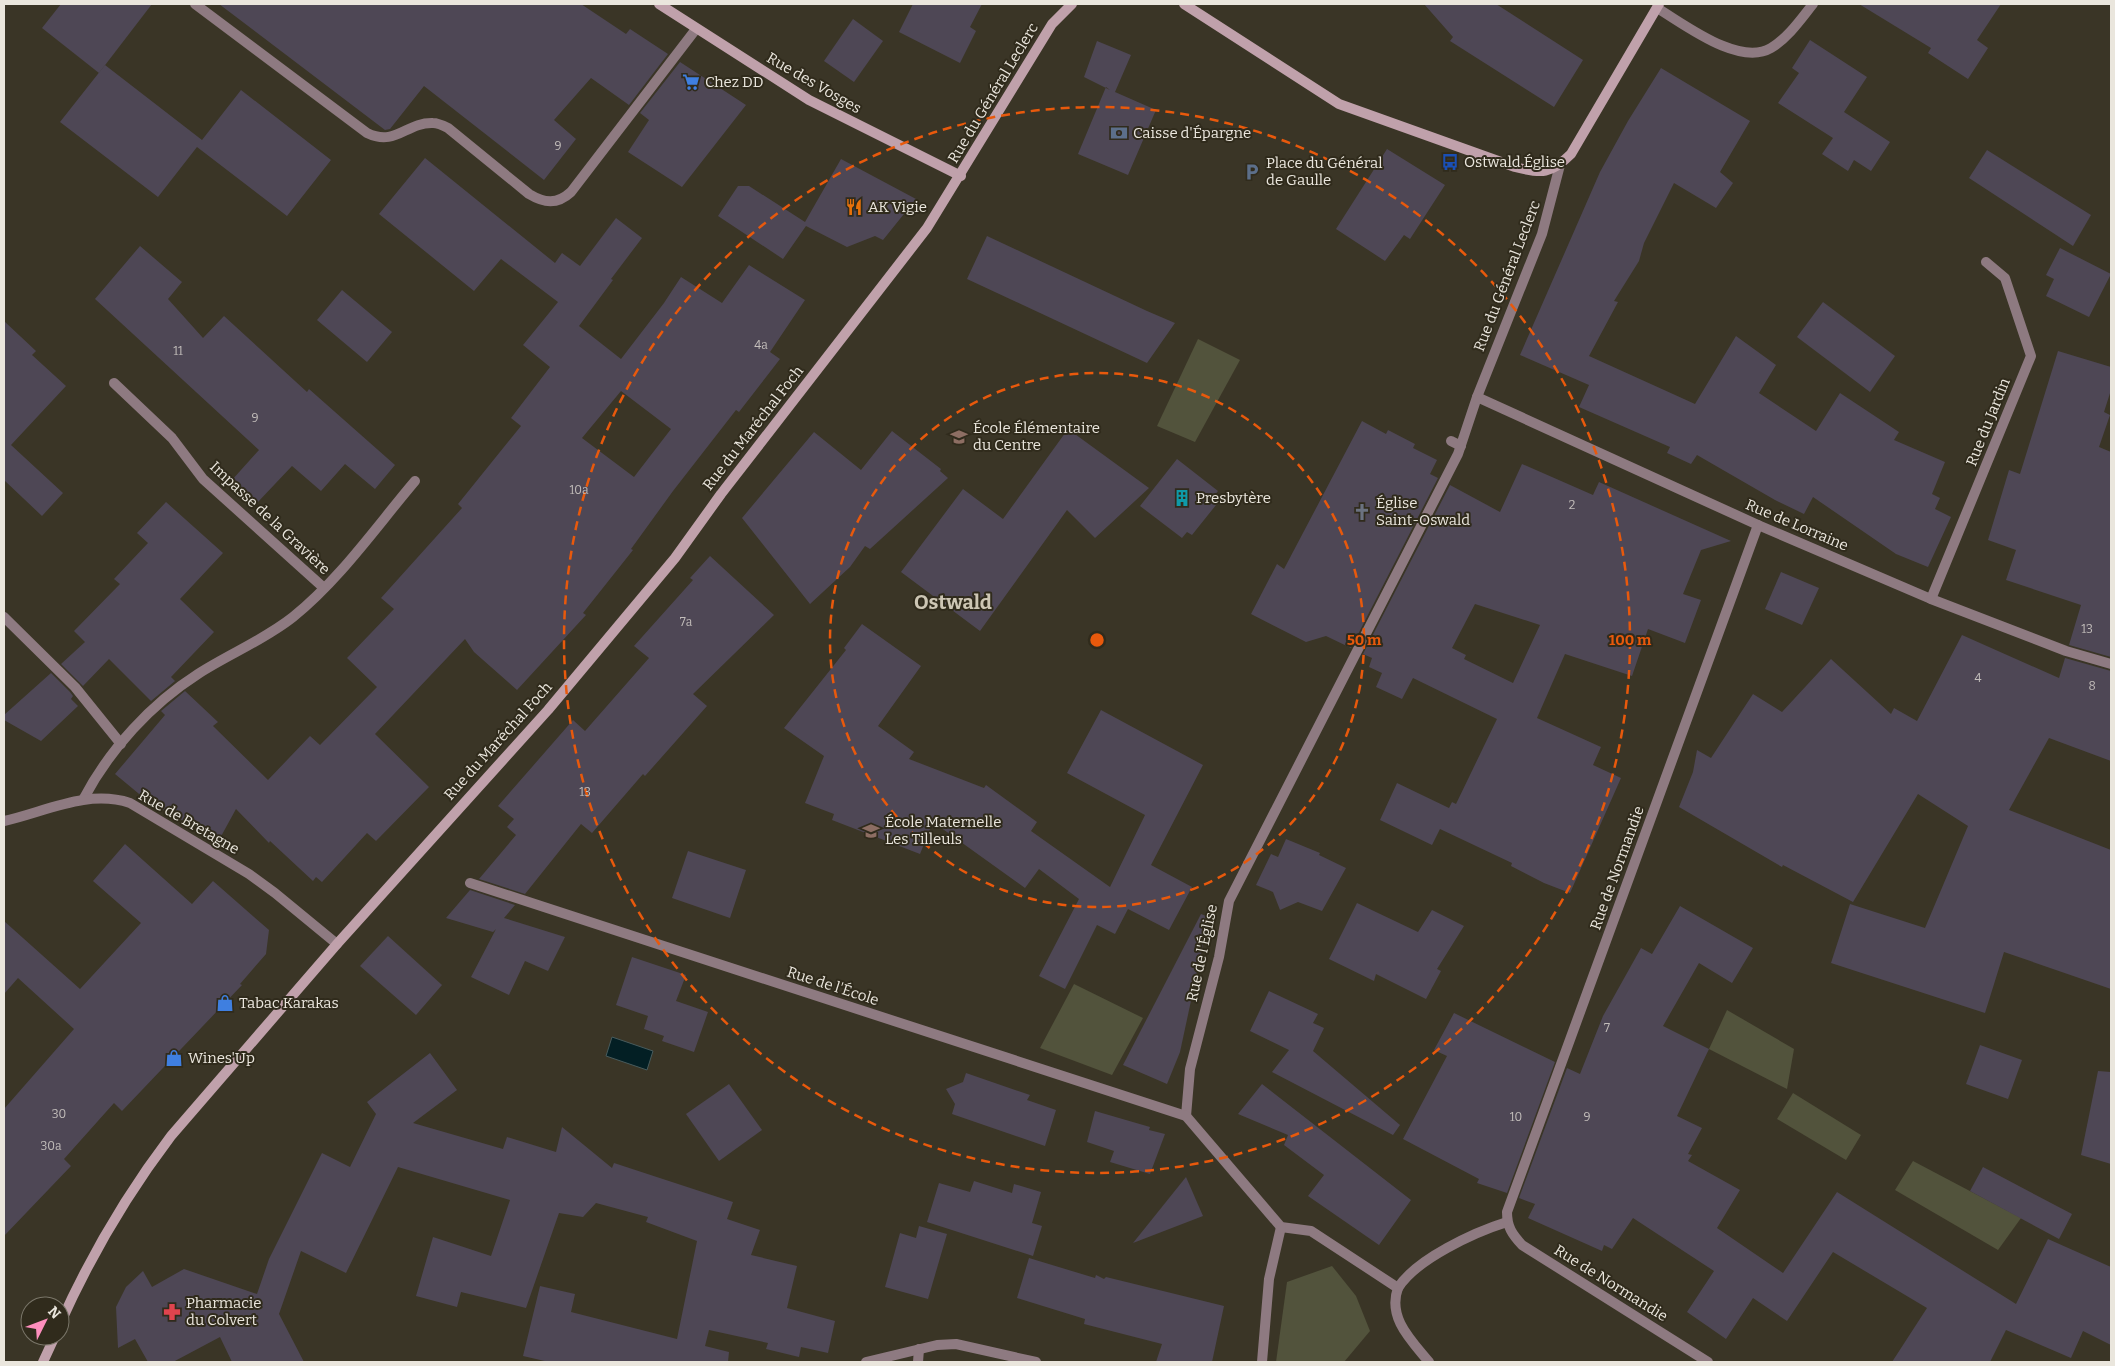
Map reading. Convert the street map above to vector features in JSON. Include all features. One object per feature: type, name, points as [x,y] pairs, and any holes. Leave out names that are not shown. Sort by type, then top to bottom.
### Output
[{"type":"street","points":[[195,4],[366,133],[378,139],[389,138],[420,125],[434,123],[448,128],[529,194],[541,201],[549,202],[564,198],[571,192],[696,29]]},
{"type":"street","name":"Rue des Vosges","points":[[659,4],[809,100],[961,176]]},
{"type":"street","name":"Rue du Général Leclerc","points":[[961,176],[1052,24],[1072,4]]},
{"type":"street","points":[[1184,4],[1339,104],[1515,167],[1543,172],[1560,165]]},
{"type":"street","points":[[1658,6],[1726,48],[1748,53],[1762,52],[1771,48],[1795,26],[1813,4]]},
{"type":"street","name":"Rue du Général Leclerc","points":[[1477,397],[1542,234],[1560,165],[1580,139],[1658,6]]},
{"type":"street","name":"Rue du Maréchal Foch","points":[[70,1303],[92,1257],[150,1164],[190,1111],[337,944],[548,710],[668,566],[721,494],[928,228],[961,176]]},
{"type":"street","name":"Rue du Jardin","points":[[1931,599],[2031,356],[2005,278],[1986,262]]},
{"type":"street","name":"Impasse de la Gravière","points":[[114,383],[172,438],[203,480],[324,588]]},
{"type":"street","name":"Rue de l'Église","points":[[1186,1116],[1190,1069],[1219,957],[1229,902],[1456,444],[1477,397]]},
{"type":"street","name":"Rue de Lorraine","points":[[1477,397],[1758,525],[1931,599],[2066,651],[2111,664]]},
{"type":"street","name":"Impasse de la Gravière","points":[[84,798],[94,778],[121,744],[176,690],[276,628],[301,610],[324,588],[415,481]]},
{"type":"street","name":"Rue de Normandie","points":[[1708,1362],[1522,1245],[1510,1233],[1507,1212],[1758,525]]},
{"type":"street","points":[[4,617],[75,687],[121,744]]},
{"type":"street","name":"Rue de Bretagne","points":[[4,821],[84,798],[116,799],[141,809],[249,874],[337,944]]},
{"type":"street","name":"Rue de l'École","points":[[470,883],[1186,1116]]},
{"type":"street","points":[[1186,1116],[1281,1227],[1311,1232],[1398,1288]]},
{"type":"street","points":[[1429,1362],[1404,1331],[1397,1318],[1395,1297],[1398,1288],[1404,1280],[1422,1265],[1480,1232],[1507,1222]]},
{"type":"street","points":[[1262,1362],[1269,1278],[1281,1227]]},
{"type":"street","points":[[866,1362],[919,1349],[956,1344],[1036,1362]]},
{"type":"street","points":[[43,1362],[50,1346]]},
{"type":"street","points":[[918,1362],[919,1349]]},
{"type":"green space","points":[[1198,339],[1240,360],[1195,442],[1157,426]]},
{"type":"green space","points":[[1074,984],[1143,1018],[1112,1075],[1040,1048]]},
{"type":"green space","points":[[1727,1010],[1794,1049],[1787,1089],[1709,1049]]},
{"type":"green space","points":[[1793,1093],[1861,1135],[1846,1160],[1777,1119]]},
{"type":"green space","points":[[1913,1161],[2021,1218],[1998,1250],[1895,1190]]},
{"type":"green space","points":[[1332,1266],[1356,1296],[1370,1331],[1344,1362],[1276,1362],[1287,1282]]},
{"type":"water","points":[[612,1037],[653,1051],[647,1070],[606,1056]]},
{"type":"building","points":[[61,4],[152,4],[99,73],[42,28]]},
{"type":"building","points":[[219,4],[581,4],[626,34],[630,29],[668,54],[629,105],[591,78],[554,120],[576,139],[544,180],[424,86],[390,129],[385,130]]},
{"type":"building","points":[[913,4],[982,4],[970,27],[976,31],[960,63],[899,32]]},
{"type":"building","points":[[1424,4],[1496,4],[1583,60],[1554,107],[1450,41],[1453,37]]},
{"type":"building","points":[[1859,4],[2001,4],[1977,40],[1988,48],[1968,79],[1928,53],[1931,48]]},
{"type":"building","points":[[853,19],[883,41],[854,82],[824,61]]},
{"type":"building","points":[[1810,40],[1867,77],[1844,112],[1890,142],[1871,171],[1854,160],[1848,171],[1822,154],[1833,138],[1778,103],[1799,73],[1792,68]]},
{"type":"building","points":[[1097,41],[1131,55],[1115,92],[1156,110],[1128,175],[1078,154],[1106,88],[1084,77]]},
{"type":"building","points":[[680,62],[746,105],[682,187],[628,152],[649,120],[640,113]]},
{"type":"building","points":[[105,65],[202,140],[241,90],[331,160],[287,216],[197,147],[158,197],[60,122]]},
{"type":"building","points":[[1661,68],[1750,121],[1720,172],[1733,183],[1716,208],[1674,183],[1644,243],[1639,261],[1614,301],[1618,302],[1589,356],[1695,404],[1736,336],[1776,365],[1759,393],[1816,431],[1840,393],[1899,432],[1894,440],[1945,462],[1932,494],[1940,498],[1935,509],[1951,517],[1928,567],[1896,554],[1813,497],[1804,514],[1775,500],[1697,455],[1691,464],[1667,453],[1670,447],[1579,407],[1589,385],[1520,355],[1600,172],[1628,121]]},
{"type":"building","points":[[1387,149],[1445,185],[1410,239],[1404,235],[1385,261],[1336,229]]},
{"type":"building","points":[[1987,150],[2091,215],[2073,246],[1969,178]]},
{"type":"building","points":[[425,158],[555,263],[562,253],[580,266],[616,218],[642,238],[579,326],[621,359],[664,303],[681,277],[722,303],[749,265],[805,300],[770,352],[780,359],[739,412],[736,410],[673,491],[631,549],[633,550],[583,613],[586,615],[517,690],[474,652],[465,639],[375,734],[429,787],[376,841],[367,833],[322,882],[316,877],[313,881],[270,841],[269,843],[236,809],[219,840],[150,803],[115,774],[165,715],[161,711],[185,691],[218,722],[213,726],[268,780],[310,736],[320,745],[377,687],[347,658],[394,609],[381,598],[462,508],[458,504],[521,426],[511,418],[550,367],[523,345],[558,302],[501,259],[474,291],[379,214]],"holes":[[[621,391],[671,429],[634,477],[582,438]]]},
{"type":"building","points":[[841,159],[916,199],[883,240],[875,236],[847,247],[806,226],[783,259],[718,216],[738,186],[749,186],[805,222]]},
{"type":"building","points":[[987,236],[1175,323],[1147,363],[967,279]]},
{"type":"building","points":[[140,246],[182,282],[168,299],[203,338],[224,316],[307,392],[309,389],[395,465],[375,489],[345,464],[321,491],[292,466],[257,503],[232,480],[259,450],[95,299]]},
{"type":"building","points":[[2060,248],[2111,274],[2089,317],[2046,296],[2054,279],[2046,275]]},
{"type":"building","points":[[342,290],[392,332],[367,362],[317,320]]},
{"type":"building","points":[[1823,302],[1895,356],[1870,392],[1797,337]]},
{"type":"building","points":[[4,321],[36,351],[32,355],[66,386],[11,445],[63,493],[42,516],[4,480]]},
{"type":"building","points":[[2058,351],[2111,367],[2111,390],[2104,412],[2110,415],[2099,447],[2111,452],[2111,657],[2069,645],[2081,605],[2006,580],[2016,550],[1988,540],[2009,470],[2020,474]]},
{"type":"building","name":"Église Saint-Oswald","points":[[1362,421],[1386,434],[1388,430],[1415,444],[1413,448],[1437,460],[1430,474],[1438,478],[1351,648],[1326,636],[1306,642],[1251,614],[1277,564],[1284,569]]},
{"type":"building","points":[[1068,429],[1149,488],[1095,538],[1067,510],[980,631],[901,572],[963,489],[1003,519]]},
{"type":"building","points":[[892,431],[941,469],[940,471],[948,478],[870,549],[865,546],[850,567],[810,604],[742,518],[814,432],[861,470]]},
{"type":"building","name":"Presbytère","points":[[1177,459],[1218,491],[1214,496],[1220,500],[1192,535],[1187,532],[1182,538],[1140,506]]},
{"type":"building","points":[[1522,464],[1593,495],[1599,482],[1731,541],[1701,550],[1683,594],[1701,600],[1685,643],[1648,629],[1632,676],[1565,654],[1537,718],[1601,747],[1593,765],[1621,778],[1570,893],[1544,883],[1511,866],[1512,863],[1440,829],[1432,845],[1380,820],[1397,783],[1449,808],[1452,802],[1456,804],[1497,719],[1413,678],[1402,699],[1376,687],[1382,673],[1369,667],[1372,658],[1363,654],[1450,485],[1500,512]],"holes":[[[1475,604],[1540,625],[1513,683],[1464,659],[1466,655],[1452,648]]]},
{"type":"building","points":[[166,502],[223,553],[180,599],[214,632],[171,677],[175,681],[151,701],[109,659],[83,686],[61,664],[85,642],[74,631],[120,584],[114,579],[148,543],[137,533]]},
{"type":"building","points":[[710,556],[774,615],[693,694],[707,706],[645,776],[643,774],[592,833],[581,824],[525,894],[479,879],[516,835],[507,827],[514,819],[498,806],[573,720],[585,731],[649,658],[634,646],[693,580],[690,578]]},
{"type":"building","points":[[1781,572],[1819,588],[1802,625],[1765,609]]},
{"type":"building","points":[[862,624],[921,666],[878,726],[914,752],[909,759],[984,788],[986,785],[1037,822],[1031,831],[1110,887],[1145,815],[1067,773],[1101,710],[1203,765],[1151,865],[1192,887],[1169,930],[1128,909],[1115,934],[1097,925],[1065,989],[1039,976],[1079,899],[1039,869],[1025,888],[933,822],[920,854],[832,820],[834,814],[805,803],[824,756],[784,728],[846,650],[844,648]]},
{"type":"building","points":[[1962,635],[2059,678],[2065,658],[2111,671],[2111,761],[2049,738],[2009,810],[2111,850],[2111,989],[2004,952],[1985,1013],[1831,963],[1850,904],[1925,928],[1968,826],[1918,794],[1853,902],[1783,865],[1782,867],[1679,807],[1693,772],[1697,750],[1711,758],[1753,694],[1782,712],[1831,659],[1891,714],[1894,708],[1917,721]]},
{"type":"building","points":[[51,673],[70,692],[73,696],[71,699],[78,706],[41,741],[4,720],[4,715]]},
{"type":"building","points":[[1286,839],[1320,853],[1319,855],[1346,868],[1322,911],[1298,902],[1280,910],[1273,892],[1256,885],[1271,854],[1278,857]]},
{"type":"building","points":[[125,844],[192,904],[213,881],[269,930],[266,954],[240,984],[242,985],[122,1111],[114,1103],[64,1159],[71,1166],[4,1236],[4,1109],[74,1029],[18,978],[4,994],[4,921],[80,989],[141,923],[93,881]]},
{"type":"building","points":[[688,851],[746,870],[730,918],[672,898]]},
{"type":"building","points":[[470,890],[515,905],[504,918],[565,937],[548,971],[525,961],[509,995],[471,977],[496,929],[493,932],[446,918]]},
{"type":"building","points":[[1357,903],[1418,932],[1432,910],[1464,926],[1437,969],[1441,971],[1426,999],[1376,974],[1374,981],[1329,959]]},
{"type":"building","points":[[1680,906],[1753,948],[1732,983],[1699,963],[1663,1026],[1709,1049],[1677,1116],[1702,1128],[1688,1154],[1692,1155],[1688,1161],[1740,1190],[1717,1228],[1783,1273],[1837,1192],[2016,1304],[2048,1239],[2111,1267],[2111,1345],[2083,1331],[2071,1358],[2006,1330],[1990,1362],[1892,1362],[1927,1308],[1833,1252],[1787,1321],[1753,1298],[1726,1339],[1687,1312],[1714,1271],[1633,1218],[1612,1249],[1604,1245],[1602,1251],[1528,1218],[1535,1204],[1519,1198],[1567,1068],[1580,1074],[1603,1016],[1641,948],[1652,954]]},
{"type":"building","points":[[1201,914],[1209,917],[1180,1052],[1167,1084],[1123,1065]]},
{"type":"building","points":[[388,936],[442,985],[416,1015],[360,966]]},
{"type":"building","points":[[632,957],[686,975],[676,1001],[708,1012],[694,1052],[662,1041],[664,1036],[644,1029],[648,1016],[616,1005]]},
{"type":"building","points":[[1269,991],[1318,1014],[1313,1023],[1324,1028],[1313,1051],[1400,1125],[1393,1135],[1272,1072],[1289,1050],[1250,1031]]},
{"type":"building","points":[[1454,1013],[1555,1062],[1507,1193],[1477,1183],[1479,1179],[1403,1139],[1447,1056],[1434,1050]]},
{"type":"building","points":[[1980,1045],[2022,1060],[2008,1099],[1966,1084]]},
{"type":"building","points":[[430,1053],[457,1090],[413,1123],[503,1149],[507,1137],[556,1152],[562,1127],[612,1168],[614,1163],[733,1202],[727,1219],[760,1230],[751,1255],[797,1266],[787,1308],[835,1321],[828,1353],[801,1347],[799,1357],[766,1349],[768,1343],[709,1330],[705,1346],[729,1352],[728,1362],[549,1362],[523,1356],[540,1286],[575,1294],[571,1312],[677,1339],[697,1241],[646,1222],[648,1217],[596,1203],[583,1217],[559,1213],[526,1308],[461,1292],[457,1307],[416,1296],[433,1237],[491,1256],[510,1200],[398,1167],[346,1273],[301,1251],[279,1314],[304,1362],[232,1362],[220,1337],[173,1362],[148,1362],[135,1339],[118,1348],[116,1307],[126,1287],[143,1271],[152,1287],[184,1269],[257,1294],[269,1259],[322,1153],[350,1167],[376,1114],[367,1102]]},
{"type":"building","points":[[2098,1071],[2111,1072],[2111,1164],[2081,1155]]},
{"type":"building","points":[[966,1073],[1030,1095],[1027,1100],[1056,1110],[1045,1146],[952,1114],[955,1104],[946,1089],[963,1082]]},
{"type":"building","points":[[729,1084],[762,1130],[719,1161],[686,1114]]},
{"type":"building","points":[[1262,1084],[1411,1200],[1379,1245],[1308,1196],[1324,1175],[1284,1145],[1288,1135],[1238,1114]]},
{"type":"building","points":[[1095,1111],[1150,1127],[1149,1130],[1165,1134],[1150,1174],[1110,1162],[1114,1151],[1087,1142]]},
{"type":"building","points":[[1983,1167],[2072,1214],[2059,1239],[1970,1191]]},
{"type":"building","points":[[1186,1177],[1203,1216],[1133,1243]]},
{"type":"building","points":[[974,1181],[1012,1193],[1014,1184],[1041,1192],[1032,1223],[1042,1226],[1033,1256],[927,1222],[939,1183],[970,1192]]},
{"type":"building","points":[[919,1226],[947,1234],[928,1299],[885,1287],[900,1233],[916,1238]]},
{"type":"building","points":[[1029,1258],[1095,1278],[1096,1275],[1104,1279],[1106,1277],[1224,1306],[1212,1362],[1156,1362],[1162,1344],[1084,1324],[1085,1319],[1017,1298]]},
{"type":"place","name":"Chez DD","points":[[691,82]]},
{"type":"place","name":"Caisse d'Épargne","points":[[1119,133]]},
{"type":"place","name":"Ostwald Église","points":[[1450,162]]},
{"type":"place","name":"Place du Général de Gaulle","points":[[1252,172]]},
{"type":"place","name":"AK Vigie","points":[[854,207]]},
{"type":"place","name":"École Élémentaire du Centre","points":[[959,437]]},
{"type":"place","name":"Presbytère","points":[[1182,498]]},
{"type":"place","name":"Église Saint-Oswald","points":[[1362,512]]},
{"type":"place","name":"École Maternelle Les Tilleuls","points":[[871,831]]},
{"type":"place","name":"Tabac Karakas","points":[[225,1003]]},
{"type":"place","name":"Wines'Up","points":[[174,1058]]},
{"type":"place","name":"Pharmacie du Colvert","points":[[172,1312]]},
{"type":"district","name":"Ostwald","points":[[953,602]]}]
